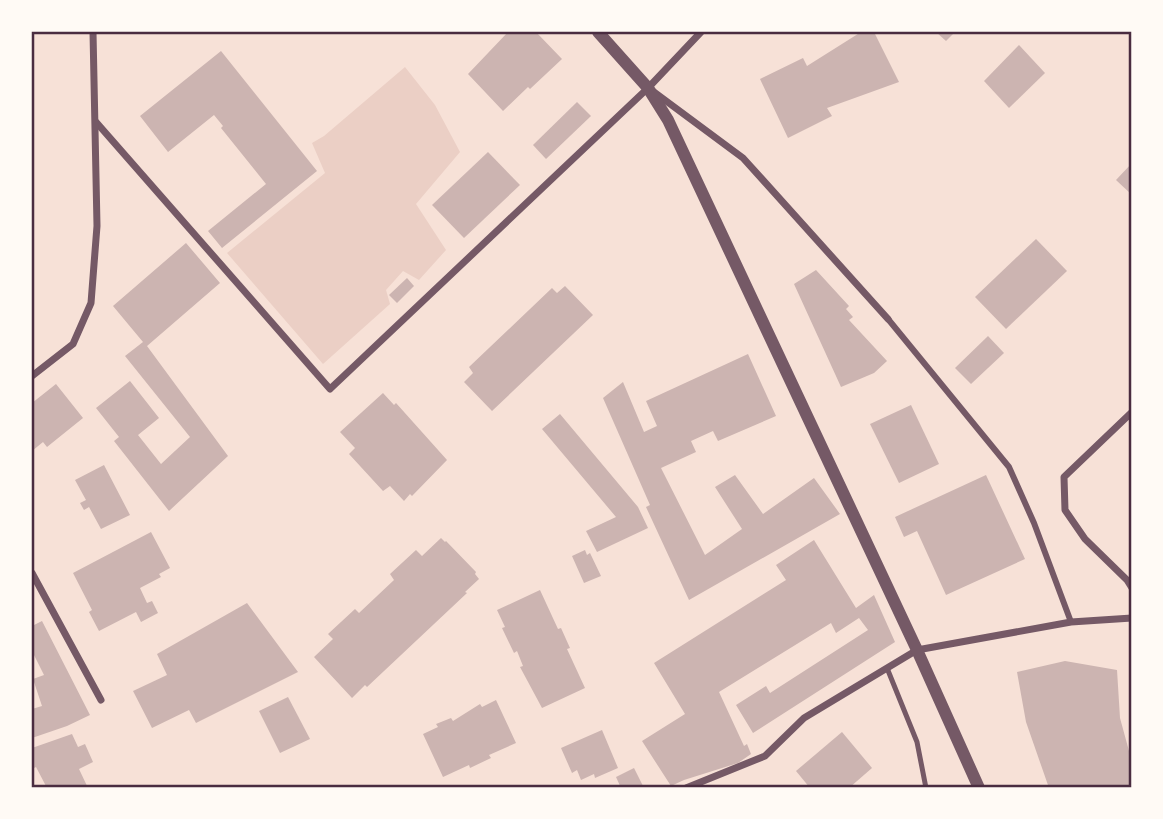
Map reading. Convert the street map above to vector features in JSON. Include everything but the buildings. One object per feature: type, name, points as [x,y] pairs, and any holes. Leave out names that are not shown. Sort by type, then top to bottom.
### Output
[{"type":"street","points":[[32,376],[73,344],[91,303],[97,226],[93,32]]},
{"type":"street","points":[[598,32],[648,88],[668,120],[979,788]]},
{"type":"street","points":[[96,122],[330,389],[648,88],[701,32]]},
{"type":"street","points":[[648,88],[743,158],[888,319],[1009,467],[1034,523],[1071,622]]},
{"type":"street","points":[[1132,412],[1064,477],[1065,510],[1085,539],[1132,588]]},
{"type":"street","points":[[32,573],[101,700]]},
{"type":"street","points":[[686,788],[765,757],[804,718],[917,650],[1071,622],[1132,618]]},
{"type":"lane","points":[[887,668],[917,743],[926,788]]},
{"type":"shaded area","points":[[405,67],[435,105],[460,152],[416,204],[446,250],[419,280],[403,271],[386,290],[390,304],[323,364],[227,253],[325,173],[312,143],[324,136]]}]
